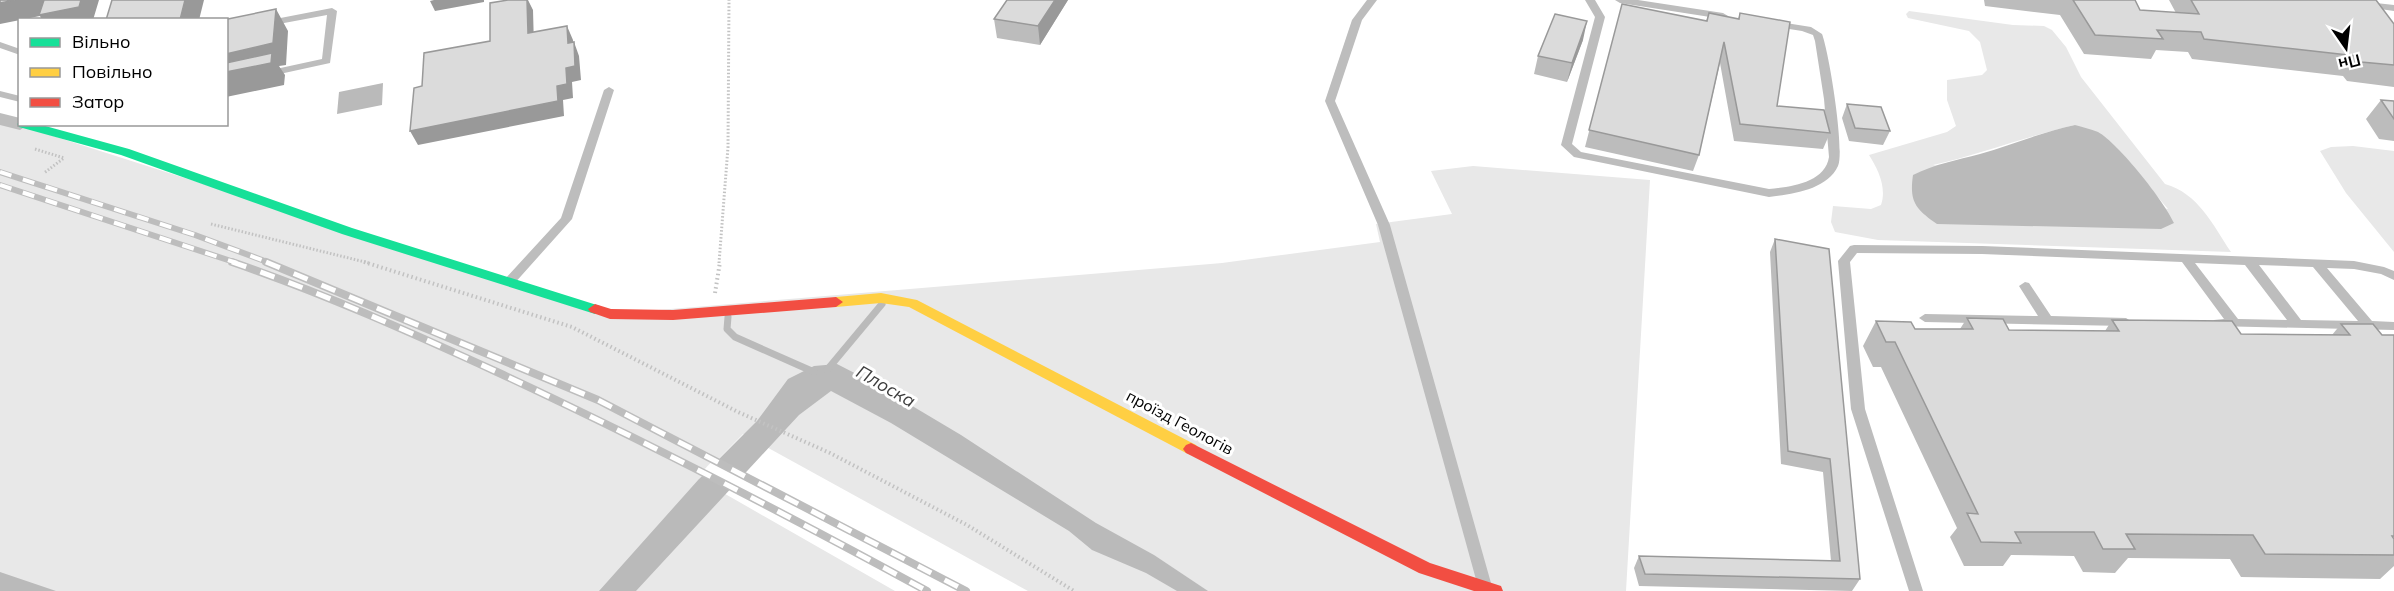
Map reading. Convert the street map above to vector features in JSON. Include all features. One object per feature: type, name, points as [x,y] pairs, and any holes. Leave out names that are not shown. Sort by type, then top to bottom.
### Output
[{"type":"street","points":[[0,119],[18,123]]},
{"type":"street","name":"проїзд Геологів","points":[[45,127],[125,152],[347,231],[610,314],[673,315],[881,298],[912,303],[1366,540],[1425,567],[1490,589]]},
{"type":"lane","points":[[1372,0],[1357,20],[1330,101],[1384,225],[1490,589]]},
{"type":"lane","points":[[1590,0],[1600,17],[1566,145],[1570,150],[1578,155],[1768,193],[1789,191],[1816,183],[1835,163],[1836,150],[1830,120],[1824,48],[1819,36],[1811,30],[1766,23]]},
{"type":"lane","points":[[1620,0],[1733,18]]},
{"type":"lane","points":[[2374,3],[2394,8]]},
{"type":"lane","points":[[2374,3],[2388,22]]},
{"type":"lane","points":[[260,75],[327,61],[332,11],[262,24]]},
{"type":"lane","points":[[0,45],[18,51]]},
{"type":"lane","points":[[509,282],[566,219],[609,90]]},
{"type":"lane","points":[[0,94],[18,98]]},
{"type":"lane","points":[[1916,591],[1858,409],[1844,261],[1854,249],[1886,248],[2317,264],[2354,266],[2384,271],[2394,276]]},
{"type":"lane","points":[[2185,258],[2234,323]]},
{"type":"lane","points":[[2249,261],[2297,324]]},
{"type":"lane","points":[[2317,264],[2369,326]]},
{"type":"lane","points":[[2025,286],[2047,320]]},
{"type":"lane","points":[[1925,318],[2138,322]]},
{"type":"lane","points":[[2206,323],[2394,326]]},
{"type":"path","points":[[712,312],[723,247],[730,118],[729,0]]},
{"type":"path","points":[[26,146],[64,158],[44,172]]},
{"type":"path","points":[[211,224],[369,263],[572,327],[738,412],[830,453],[967,525],[1074,591]]},
{"type":"shaded area","points":[[1909,11],[2013,25],[2044,26],[2052,30],[2066,47],[2081,77],[2165,184],[2177,188],[2196,202],[2231,252],[1878,240],[1835,232],[1831,222],[1833,206],[1871,209],[1881,205],[1882,185],[1869,155],[1947,132],[1956,126],[1947,100],[1947,80],[1982,75],[1987,70],[1980,42],[1969,31],[1908,18],[1906,14]],"holes":[[[2075,125],[2144,181],[2168,209],[1933,165]]]},
{"type":"shaded area","points":[[383,83],[382,105],[337,114],[339,92]]},
{"type":"shaded area","points":[[0,119],[610,314],[1222,263],[1380,242],[1376,224],[1452,214],[1431,171],[1473,166],[1650,180],[1626,591],[1028,591],[743,434],[699,479],[895,591],[0,591]]},
{"type":"shaded area","points":[[2075,125],[2098,132],[2107,138],[2151,188],[2174,223],[2161,229],[1937,224],[1919,209],[1913,198],[1913,175],[1921,171]]},
{"type":"shaded area","points":[[2353,146],[2394,151],[2394,252],[2346,193],[2320,151],[2331,147]]},
{"type":"shaded area","points":[[837,364],[961,435],[1096,523],[1154,555],[1208,591],[1177,591],[1146,573],[1092,550],[1069,531],[891,423],[831,391],[799,415],[636,591],[599,591],[699,479],[757,421],[788,379],[814,366]]},
{"type":"shaded area","points":[[0,572],[56,591],[0,591]]},
{"type":"pier","points":[[714,459],[746,475],[735,487],[703,471]]},
{"type":"building","points":[[44,0],[81,0],[79,7],[39,15]]},
{"type":"building","points":[[112,0],[185,0],[180,18],[107,18]]},
{"type":"building","points":[[527,0],[528,33],[567,26],[568,43],[574,42],[575,66],[566,68],[567,84],[557,86],[558,101],[410,131],[414,88],[422,86],[424,53],[490,41],[490,3]]},
{"type":"building","points":[[1007,0],[1055,0],[1038,26],[994,19]]},
{"type":"building","points":[[2073,0],[2135,0],[2140,10],[2199,14],[2191,0],[2376,0],[2394,24],[2394,65],[2361,62],[2357,56],[2204,39],[2201,32],[2157,30],[2163,39],[2095,35]]},
{"type":"building","points":[[1622,4],[1707,21],[1709,13],[1739,19],[1740,13],[1790,22],[1777,106],[1824,110],[1830,133],[1740,124],[1724,42],[1699,155],[1589,130]]},
{"type":"building","points":[[276,9],[273,43],[228,54],[228,19]]},
{"type":"building","points":[[1555,14],[1587,21],[1572,63],[1538,56]]},
{"type":"building","points":[[272,53],[271,63],[228,72],[228,63]]},
{"type":"building","points":[[2381,100],[2394,101],[2394,119]]},
{"type":"building","points":[[1847,104],[1881,107],[1890,131],[1855,128]]},
{"type":"building","points":[[1775,239],[1829,249],[1860,579],[1645,574],[1639,556],[1840,561],[1830,459],[1788,451]]},
{"type":"building","points":[[1967,318],[2003,319],[2009,330],[2119,331],[2112,320],[2232,321],[2241,334],[2350,335],[2341,324],[2373,324],[2382,335],[2394,335],[2394,536],[2392,536],[2394,555],[2265,554],[2253,535],[2126,534],[2135,549],[2103,549],[2094,532],[2015,532],[2021,543],[1981,542],[1967,513],[1978,514],[1895,342],[1886,342],[1876,321],[1911,322],[1915,329],[1973,329]]},
{"type":"waterway","points":[[827,370],[882,304]]},
{"type":"waterway","points":[[728,317],[727,329],[735,337],[814,372]]},
{"type":"railway","points":[[0,172],[195,235],[270,263]]},
{"type":"railway","points":[[0,185],[237,263]]},
{"type":"railway","points":[[232,262],[366,314],[552,398],[714,478],[927,591]]},
{"type":"railway","points":[[266,262],[598,400],[966,591]]},
{"type":"traffic: fast","points":[[30,126],[125,152],[347,231],[595,309]]},
{"type":"traffic: slow","points":[[836,302],[881,298],[912,303],[1191,449]]},
{"type":"traffic: jam","points":[[595,309],[610,314],[673,315],[836,302]]},
{"type":"traffic: jam","points":[[1191,449],[1425,568],[1495,591]]},
{"type":"water label","name":"Плоска","points":[[886,386]]}]
